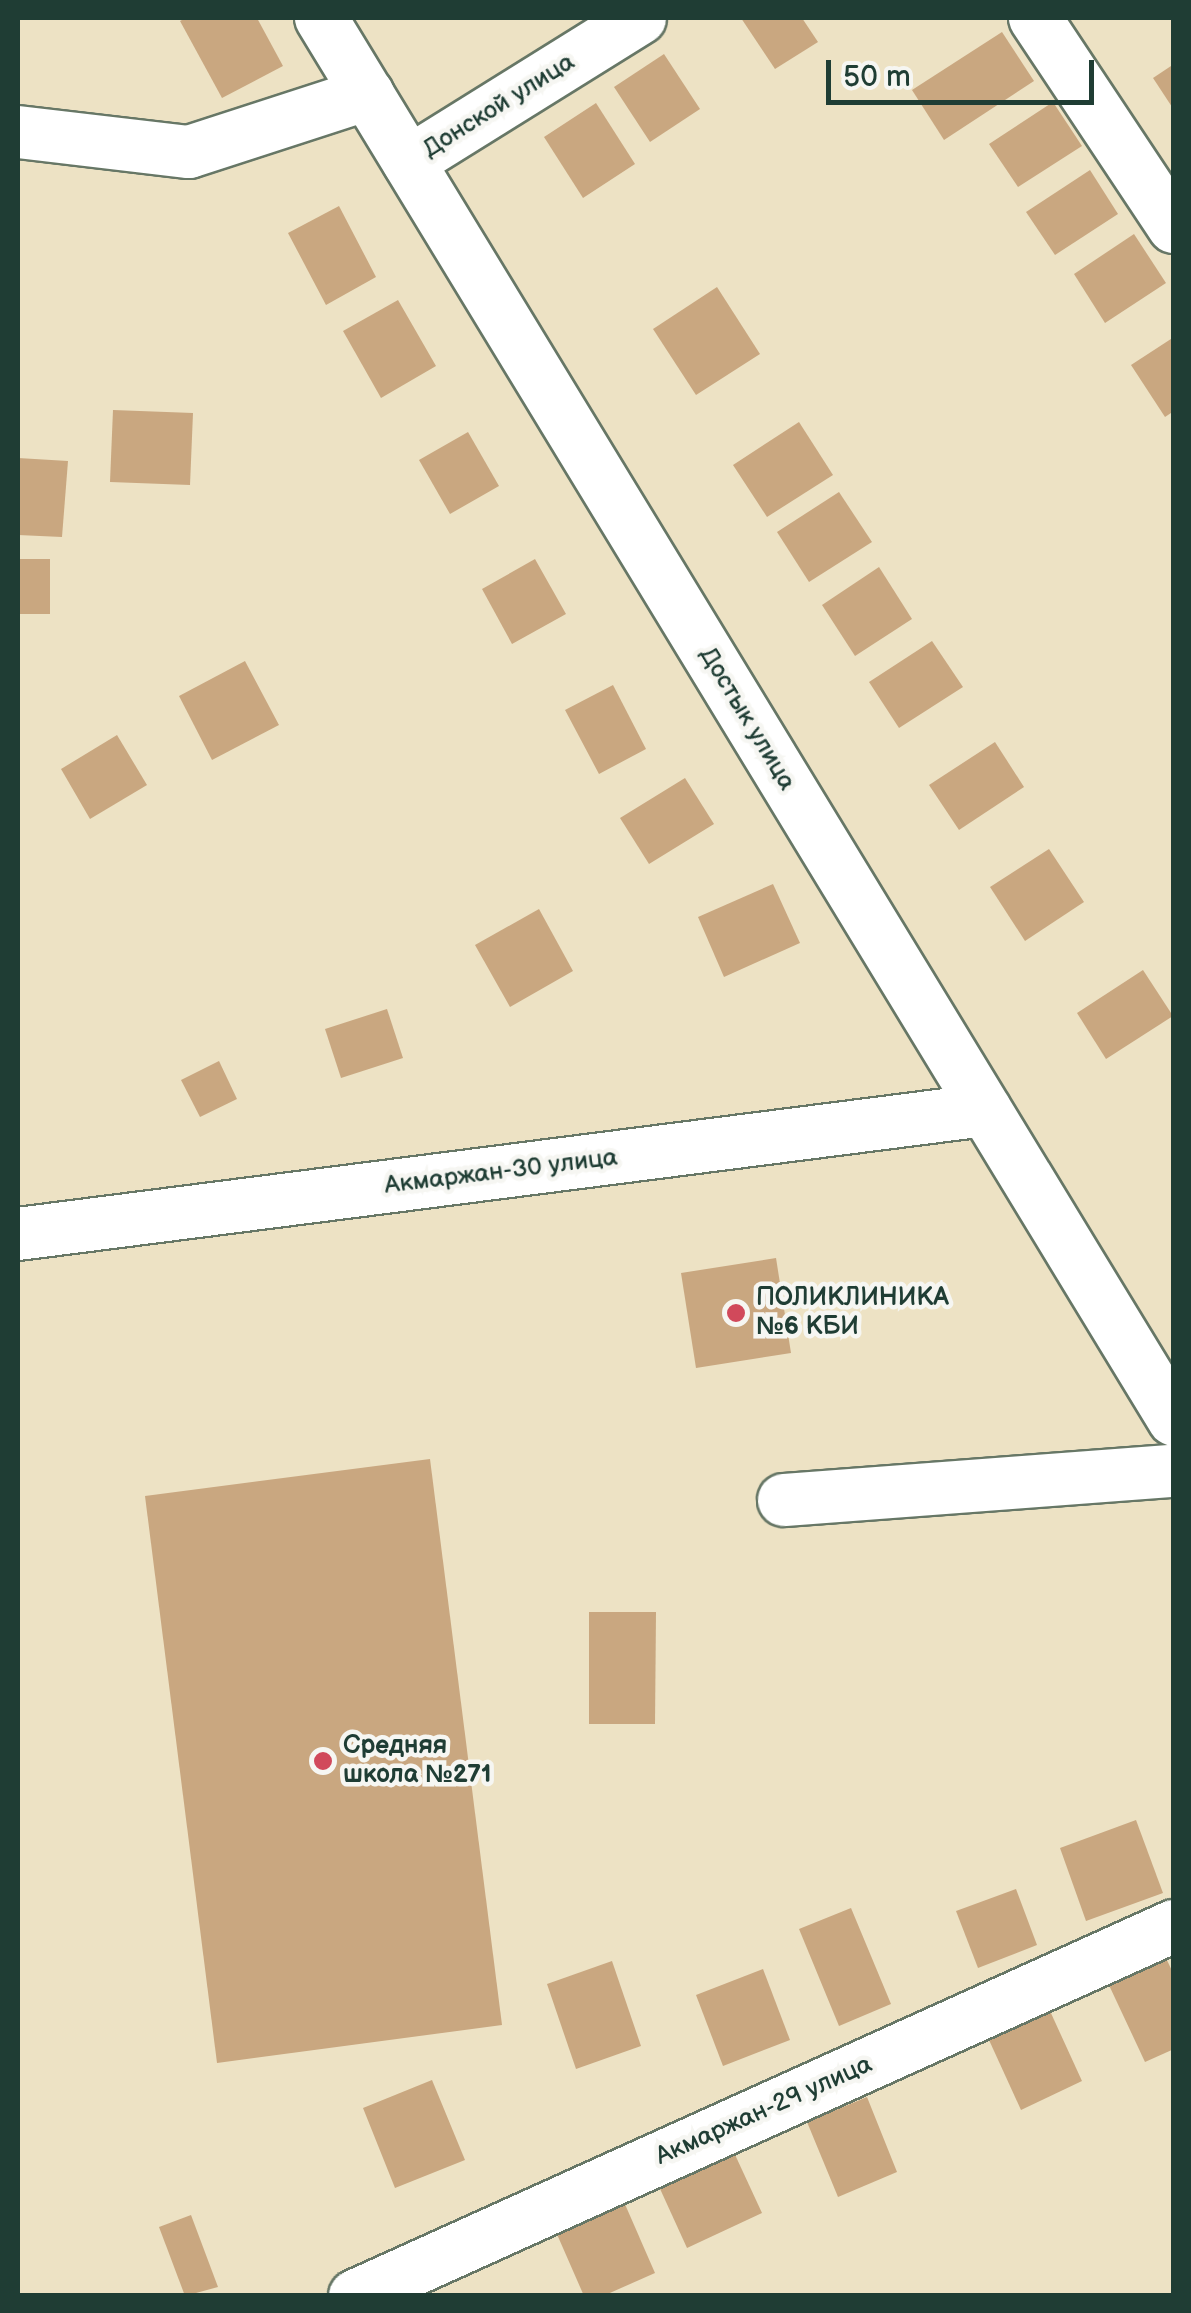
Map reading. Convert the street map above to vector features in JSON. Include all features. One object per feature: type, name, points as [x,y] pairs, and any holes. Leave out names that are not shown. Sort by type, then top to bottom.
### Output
[{"type":"street","name":"Достык улица","points":[[322,18],[1174,1420]]},
{"type":"street","name":"Донской улица","points":[[409,162],[640,18]]},
{"type":"street","points":[[1034,18],[1174,227]]},
{"type":"street","points":[[18,132],[189,152],[368,94]]},
{"type":"street","name":"Акмаржан-30 улица","points":[[18,1234],[986,1110]]},
{"type":"street","points":[[784,1500],[1174,1471]]},
{"type":"street","name":"Акмаржан-29 улица","points":[[354,2296],[1174,1926]]},
{"type":"building","points":[[257,18],[283,66],[222,98],[180,21]]},
{"type":"building","points":[[741,18],[802,18],[818,42],[775,69]]},
{"type":"building","points":[[1002,32],[1034,81],[944,140],[912,90]]},
{"type":"building","points":[[664,54],[700,109],[650,142],[614,87]]},
{"type":"building","points":[[1174,64],[1174,110],[1153,78]]},
{"type":"building","points":[[1053,102],[1082,146],[1018,187],[989,144]]},
{"type":"building","points":[[596,103],[635,164],[583,198],[544,137]]},
{"type":"building","points":[[1090,170],[1118,214],[1055,255],[1026,212]]},
{"type":"building","points":[[339,206],[376,277],[326,305],[288,233]]},
{"type":"building","points":[[1134,234],[1166,283],[1105,323],[1074,274]]},
{"type":"building","points":[[717,287],[760,354],[696,395],[653,329]]},
{"type":"building","points":[[398,300],[436,366],[381,398],[343,331]]},
{"type":"building","points":[[1174,337],[1174,411],[1165,417],[1131,365]]},
{"type":"building","points":[[113,410],[193,413],[190,485],[110,482]]},
{"type":"building","points":[[799,422],[833,475],[767,517],[733,465]]},
{"type":"building","points":[[468,432],[499,486],[450,514],[419,460]]},
{"type":"building","points":[[18,458],[68,461],[62,537],[18,535]]},
{"type":"building","points":[[839,492],[872,542],[809,582],[777,532]]},
{"type":"building","points":[[18,559],[50,559],[50,614],[18,614]]},
{"type":"building","points":[[535,559],[566,614],[512,644],[482,589]]},
{"type":"building","points":[[879,567],[912,619],[855,656],[822,605]]},
{"type":"building","points":[[932,641],[963,687],[899,728],[869,682]]},
{"type":"building","points":[[245,661],[279,725],[212,760],[179,696]]},
{"type":"building","points":[[613,685],[646,749],[599,774],[565,710]]},
{"type":"building","points":[[117,735],[147,785],[90,819],[61,769]]},
{"type":"building","points":[[995,742],[1024,787],[959,830],[929,785]]},
{"type":"building","points":[[685,778],[714,824],[649,864],[620,818]]},
{"type":"building","points":[[1049,849],[1084,902],[1025,941],[990,887]]},
{"type":"building","points":[[773,884],[800,943],[724,977],[698,917]]},
{"type":"building","points":[[539,909],[573,971],[510,1007],[475,945]]},
{"type":"building","points":[[1143,970],[1173,1016],[1106,1059],[1077,1013]]},
{"type":"building","points":[[387,1009],[403,1058],[341,1078],[325,1029]]},
{"type":"building","points":[[219,1061],[237,1099],[200,1117],[181,1080]]},
{"type":"building","name":"ПОЛИКЛИНИКА №6 КБИ","points":[[776,1258],[791,1353],[696,1368],[681,1273]]},
{"type":"building","name":"Средняя школа №271","points":[[430,1459],[502,2025],[217,2063],[145,1496]]},
{"type":"building","points":[[589,1612],[656,1612],[655,1724],[589,1724]]},
{"type":"building","points":[[1136,1820],[1163,1893],[1086,1921],[1060,1848]]},
{"type":"building","points":[[1016,1889],[1037,1945],[978,1968],[956,1911]]},
{"type":"building","points":[[851,1908],[891,2004],[839,2026],[799,1929]]},
{"type":"building","points":[[1165,1956],[1174,1975],[1174,2049],[1145,2062],[1108,1983]]},
{"type":"building","points":[[612,1961],[641,2046],[576,2069],[547,1984]]},
{"type":"building","points":[[763,1969],[790,2040],[723,2066],[696,1995]]},
{"type":"building","points":[[1050,2011],[1082,2081],[1021,2110],[989,2040]]},
{"type":"building","points":[[432,2080],[465,2160],[395,2188],[363,2108]]},
{"type":"building","points":[[867,2097],[897,2172],[838,2197],[807,2122]]},
{"type":"building","points":[[731,2146],[762,2213],[687,2248],[656,2180]]},
{"type":"building","points":[[624,2202],[655,2273],[603,2296],[584,2296],[556,2232]]},
{"type":"building","points":[[191,2215],[218,2287],[185,2296],[159,2227]]},
{"type":"place","name":"ПОЛИКЛИНИКА №6 КБИ","points":[[736,1313]]},
{"type":"place","name":"Средняя школа №271","points":[[323,1761]]}]
